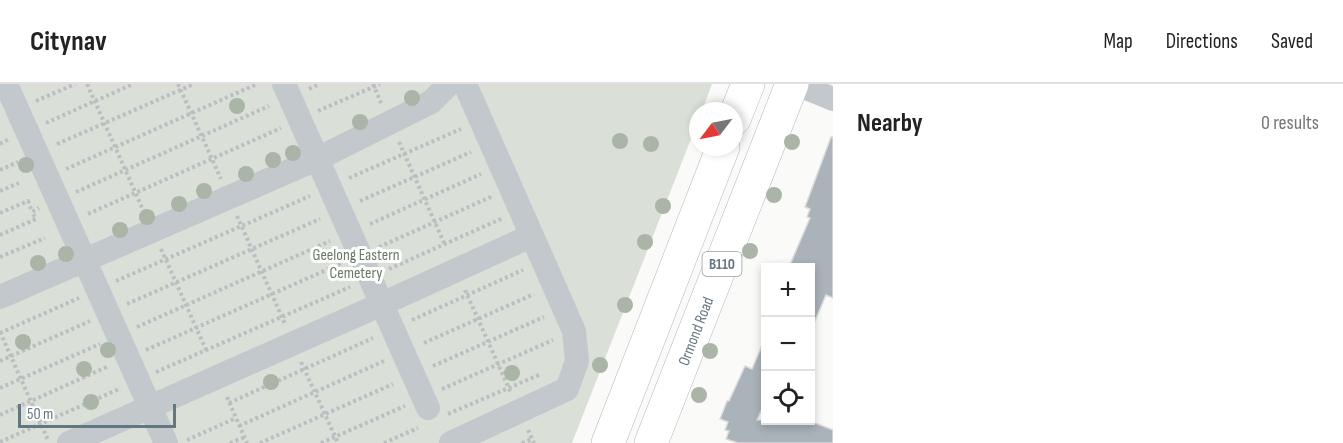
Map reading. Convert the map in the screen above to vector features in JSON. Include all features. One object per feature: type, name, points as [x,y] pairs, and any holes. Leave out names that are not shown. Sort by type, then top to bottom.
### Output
[{"type":"highway","points":[[741,102],[748,84]]},
{"type":"highway","name":"Ormond Road","points":[[651,443],[794,84]]},
{"type":"highway","name":"B110","points":[[609,443],[720,156]]},
{"type":"street","points":[[6,84],[166,443]]},
{"type":"street","points":[[0,297],[317,159],[431,102],[449,84]]},
{"type":"street","points":[[451,443],[567,389],[577,361],[574,331],[465,84]]},
{"type":"street","points":[[794,84],[833,99]]},
{"type":"street","points":[[287,91],[429,409]]},
{"type":"street","points":[[69,443],[531,236]]},
{"type":"path","points":[[87,84],[247,443]]},
{"type":"path","points":[[0,144],[133,84]]},
{"type":"path","points":[[178,84],[338,443]]},
{"type":"path","points":[[0,170],[194,84]]},
{"type":"path","points":[[48,177],[257,84]]},
{"type":"path","points":[[32,212],[201,136],[287,91],[320,84]]},
{"type":"path","points":[[68,223],[380,84]]},
{"type":"path","points":[[50,443],[0,333],[480,120]]},
{"type":"path","points":[[0,360],[491,143]]},
{"type":"path","points":[[0,388],[501,166]]},
{"type":"path","points":[[0,191],[19,183]]},
{"type":"path","points":[[0,415],[511,188]]},
{"type":"path","points":[[0,213],[28,201],[36,219],[0,235]]},
{"type":"path","points":[[0,442],[520,211]]},
{"type":"path","points":[[0,257],[45,238]]},
{"type":"path","points":[[384,443],[429,409],[574,331]]},
{"type":"path","points":[[321,443],[577,358]]},
{"type":"path","points":[[180,443],[236,418]]},
{"type":"path","points":[[231,443],[245,437]]},
{"type":"path","points":[[522,443],[532,439]]},
{"type":"green space","name":"Geelong Eastern Cemetery","points":[[0,84],[712,84],[705,102],[689,102],[689,144],[572,443],[0,443]]},
{"type":"building","points":[[831,137],[833,137],[833,298],[826,295],[815,321],[815,263],[791,263],[810,218],[807,217],[810,209],[805,207]]},
{"type":"building","points":[[761,348],[761,411],[757,420],[761,420],[761,425],[815,425],[815,423],[833,430],[833,443],[738,443],[726,439],[729,431],[725,430],[728,422],[720,419],[745,366],[752,369]]}]
